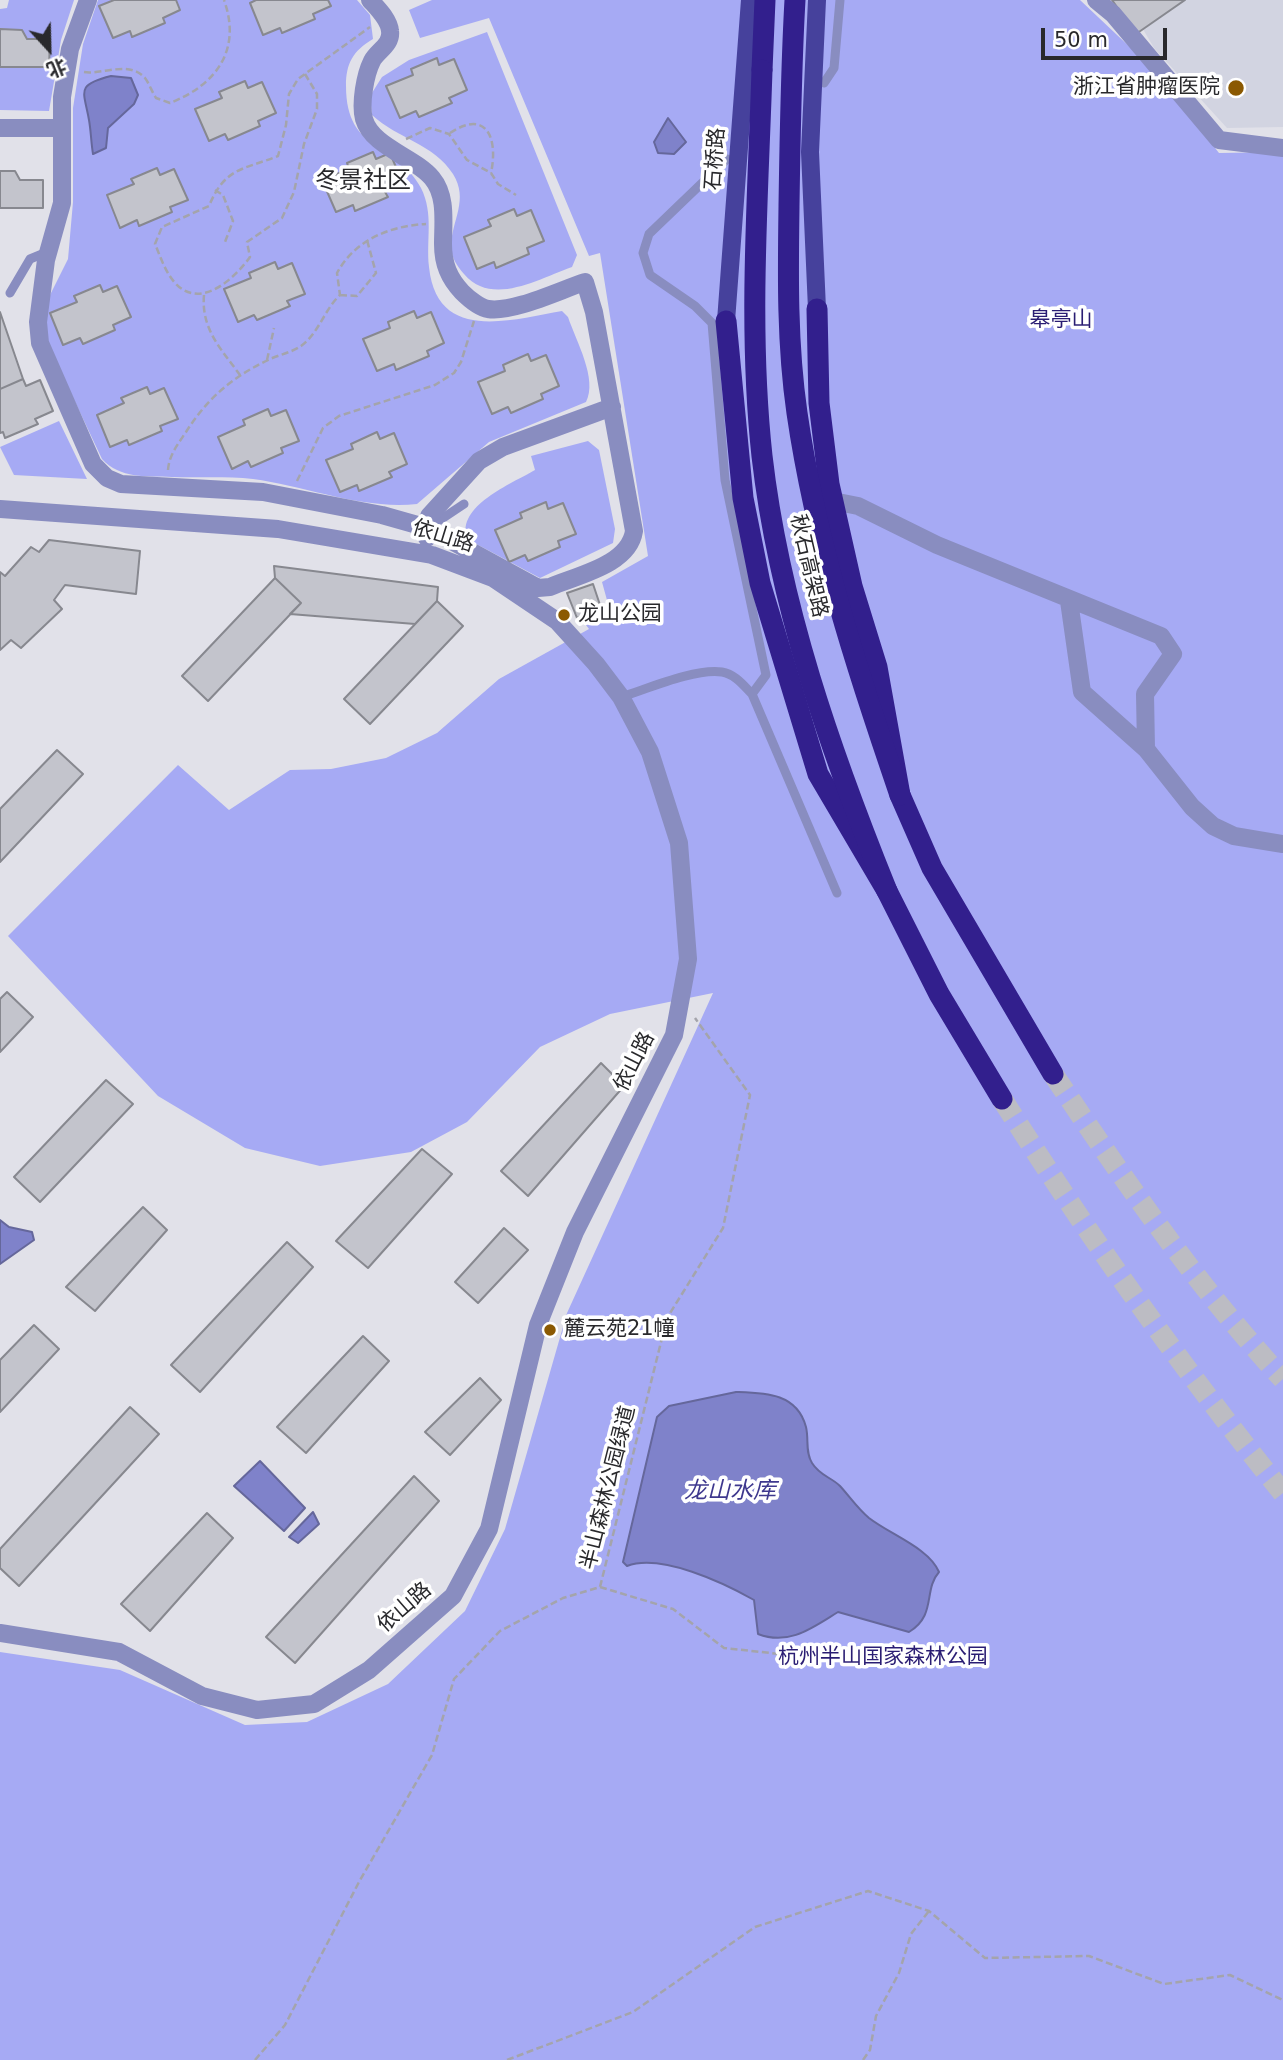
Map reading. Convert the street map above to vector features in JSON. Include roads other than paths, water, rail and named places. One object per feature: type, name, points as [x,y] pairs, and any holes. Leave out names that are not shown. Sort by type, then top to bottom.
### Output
[{"type":"highway","name":"秋石高架路","points":[[765,0],[754,316],[762,456],[788,597],[854,811],[887,891],[939,994],[1002,1099]]},
{"type":"highway","name":"秋石高架路","points":[[795,0],[787,311],[796,410],[809,490],[858,672],[900,795],[932,868],[1053,1073]]},
{"type":"highway","points":[[817,309],[819,403],[833,501],[852,586],[877,667],[900,795]]},
{"type":"highway","points":[[726,321],[744,498],[760,583],[818,774],[887,891]]},
{"type":"main road","name":"石桥路","points":[[726,321],[750,0]]},
{"type":"main road","points":[[817,0],[810,152],[817,309]]},
{"type":"street","points":[[88,0],[70,49],[66,72],[62,128],[62,203],[47,252],[38,322],[40,344],[93,464],[107,478],[121,484],[263,492],[428,528],[538,587],[550,587],[623,555],[632,543],[634,531],[594,312],[585,282],[508,307],[487,309],[477,304],[453,283],[443,261],[440,191],[431,176],[376,135],[364,120],[367,74],[372,59],[388,43],[390,31],[385,18],[370,0]]},
{"type":"street","points":[[1096,0],[1113,14],[1219,139],[1283,148]]},
{"type":"street","points":[[0,128],[62,128]]},
{"type":"street","points":[[432,555],[429,516],[479,461],[503,447],[612,407]]},
{"type":"street","points":[[833,501],[858,506],[937,545],[1069,601],[1161,636],[1173,654],[1145,694],[1146,749]]},
{"type":"street","name":"依山路","points":[[0,509],[278,529],[432,555],[493,578],[557,621],[596,664],[621,697],[650,752],[679,843],[688,959],[674,1035],[575,1232],[538,1325],[489,1529],[453,1596],[369,1670],[314,1704],[257,1710],[202,1696],[119,1652],[0,1633]]},
{"type":"street","points":[[1069,601],[1082,692],[1146,749],[1192,807],[1213,826],[1234,836],[1283,844]]},
{"type":"lane","points":[[824,83],[834,68],[840,0]]},
{"type":"lane","points":[[727,159],[649,234],[643,253],[650,275],[695,306],[712,323],[725,480],[766,675],[752,694]]},
{"type":"lane","points":[[10,293],[30,259],[47,252]]},
{"type":"lane","points":[[428,528],[464,504]]},
{"type":"lane","points":[[621,697],[702,674],[722,672],[734,677],[752,694],[837,893]]},
{"type":"water","points":[[111,76],[131,78],[138,95],[134,104],[108,128],[106,148],[93,154],[85,90],[92,83]]},
{"type":"water","points":[[668,118],[686,142],[674,154],[658,153],[654,142]]},
{"type":"water","points":[[0,1220],[9,1227],[32,1232],[34,1240],[0,1264]]},
{"type":"water","name":"龙山水库","points":[[736,1392],[778,1397],[795,1407],[806,1427],[809,1454],[815,1467],[840,1486],[869,1518],[918,1549],[934,1563],[939,1572],[934,1579],[927,1610],[918,1625],[909,1632],[838,1612],[800,1634],[769,1637],[758,1634],[754,1600],[741,1593],[710,1578],[674,1567],[657,1563],[627,1566],[623,1562],[657,1417],[669,1406]]},
{"type":"water","points":[[260,1461],[305,1508],[284,1531],[234,1486]]},
{"type":"water","points":[[313,1512],[319,1524],[298,1543],[289,1537]]},
{"type":"tunnel","points":[[1053,1074],[1191,1269],[1220,1307],[1283,1379]]},
{"type":"tunnel","points":[[1002,1099],[1136,1300],[1283,1493]]},
{"type":"place","name":"浙江省肿瘤医院","points":[[1236,88]]},
{"type":"place","name":"龙山公园","points":[[564,615]]},
{"type":"place","name":"麓云苑21幢","points":[[550,1330]]},
{"type":"district","name":"冬景社区","points":[[363,182]]},
{"type":"park label","name":"皋亭山","points":[[1061,321]]},
{"type":"park label","name":"杭州半山国家森林公园","points":[[883,1658]]}]
